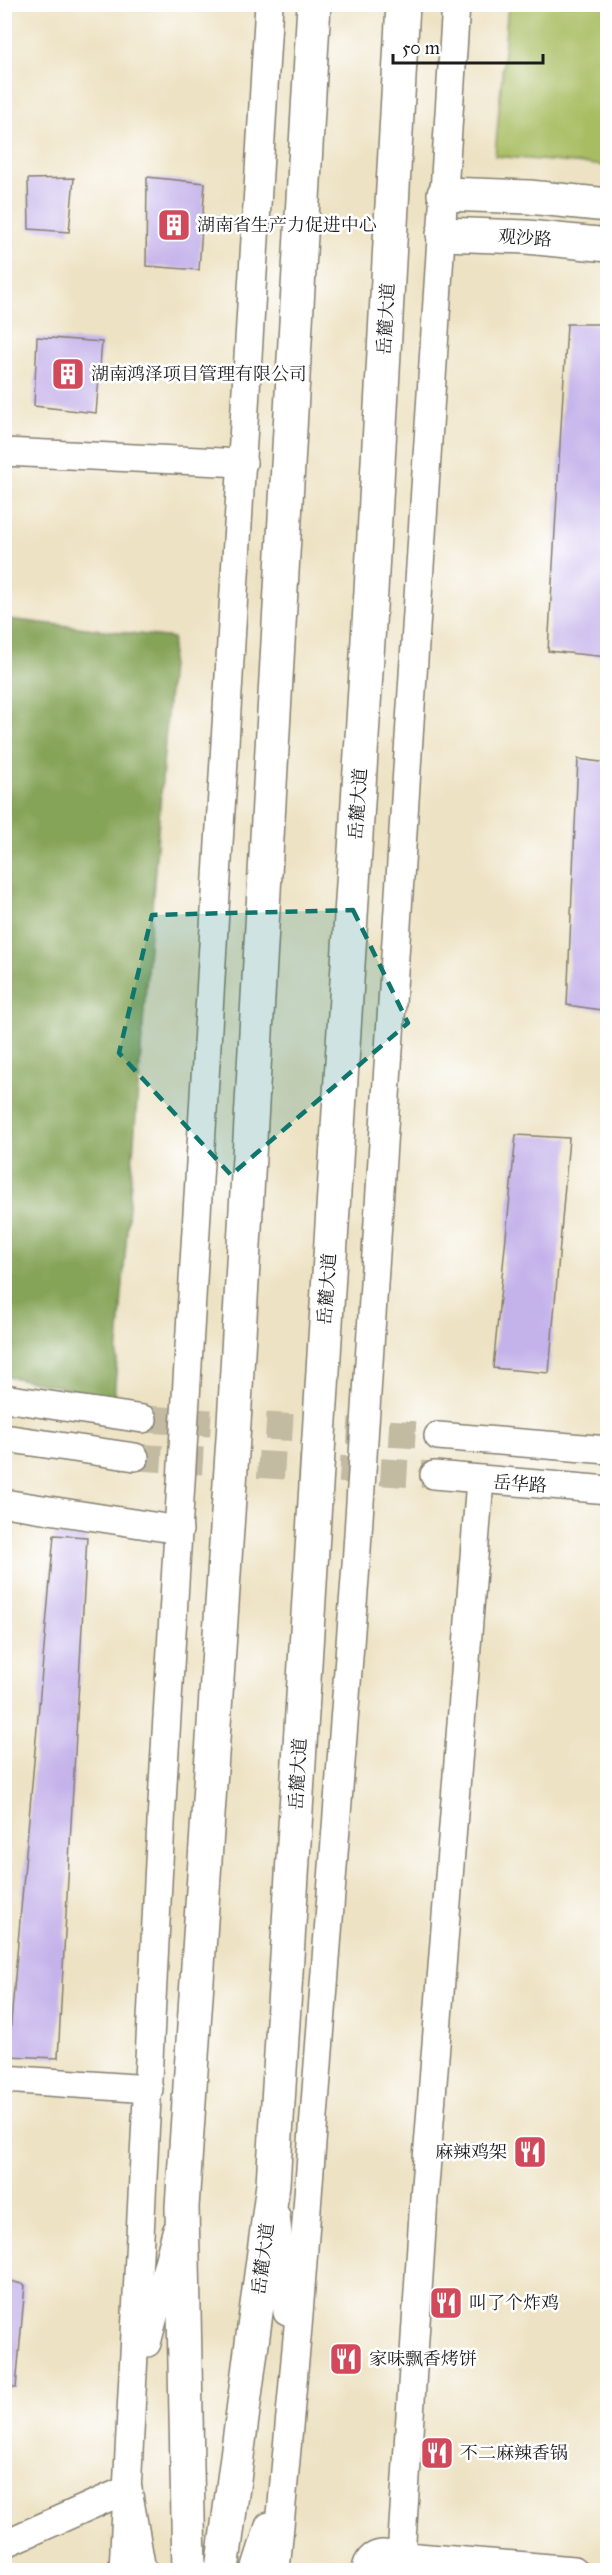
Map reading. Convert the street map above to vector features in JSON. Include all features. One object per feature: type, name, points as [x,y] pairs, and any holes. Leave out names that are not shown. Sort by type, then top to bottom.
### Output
[{"type":"main road","points":[[189,2571],[182,2207],[236,1399],[314,4]]},
{"type":"main road","name":"岳麓大道","points":[[222,2571],[273,2184],[371,591],[403,4]]},
{"type":"main road","points":[[444,194],[530,197],[608,205]]},
{"type":"main road","name":"观沙路","points":[[443,234],[527,237],[608,245]]},
{"type":"street","points":[[123,2571],[179,1530],[269,4]]},
{"type":"street","points":[[276,2571],[294,2370],[356,1565],[456,4]]},
{"type":"street","points":[[4,452],[243,463]]},
{"type":"street","points":[[4,1398],[143,1419]]},
{"type":"street","points":[[438,1436],[608,1450]]},
{"type":"street","points":[[4,1438],[135,1457]]},
{"type":"street","name":"岳华路","points":[[434,1475],[608,1490]]},
{"type":"street","points":[[480,1480],[423,2217],[383,2560],[574,2571]]},
{"type":"street","points":[[4,1503],[179,1530]]},
{"type":"street","points":[[4,2079],[148,2089]]},
{"type":"street","points":[[273,2184],[294,2370]]},
{"type":"street","points":[[132,2401],[182,2207]]},
{"type":"street","points":[[255,2571],[282,2487]]},
{"type":"street","points":[[4,2544],[128,2489]]},
{"type":"street","points":[[128,2489],[142,2571]]},
{"type":"highlighted area","points":[[353,910],[408,1023],[231,1175],[119,1053],[152,915]]},
{"type":"green space","points":[[508,5],[607,5],[607,166],[495,156]]},
{"type":"green space","points":[[7,619],[173,638],[114,1398],[5,1376],[4,639]]},
{"type":"building","name":"湖南省生产力促进中心","points":[[147,177],[205,183],[199,270],[146,266]]},
{"type":"building","points":[[74,178],[69,232],[29,229],[28,179]]},
{"type":"building","points":[[567,324],[608,324],[608,657],[548,651]]},
{"type":"building","name":"湖南鸿泽项目管理有限公司","points":[[37,337],[102,342],[96,413],[34,406]]},
{"type":"building","points":[[578,759],[608,763],[608,1011],[567,1005]]},
{"type":"building","points":[[516,1135],[569,1138],[549,1373],[493,1368]]},
{"type":"building","points":[[54,1535],[87,1537],[58,2058],[8,2056]]},
{"type":"building","points":[[4,2279],[25,2285],[16,2388],[4,2387]]},
{"type":"tunnel","points":[[143,1419],[438,1436]]},
{"type":"tunnel","points":[[135,1457],[434,1475]]},
{"type":"place","name":"湖南省生产力促进中心","points":[[174,225]]},
{"type":"place","name":"湖南鸿泽项目管理有限公司","points":[[68,374]]},
{"type":"place","name":"麻辣鸡架","points":[[530,2152]]},
{"type":"place","name":"叫了个炸鸡","points":[[446,2303]]},
{"type":"place","name":"家味飘香烤饼","points":[[346,2359]]},
{"type":"place","name":"不二麻辣香锅","points":[[437,2453]]}]
